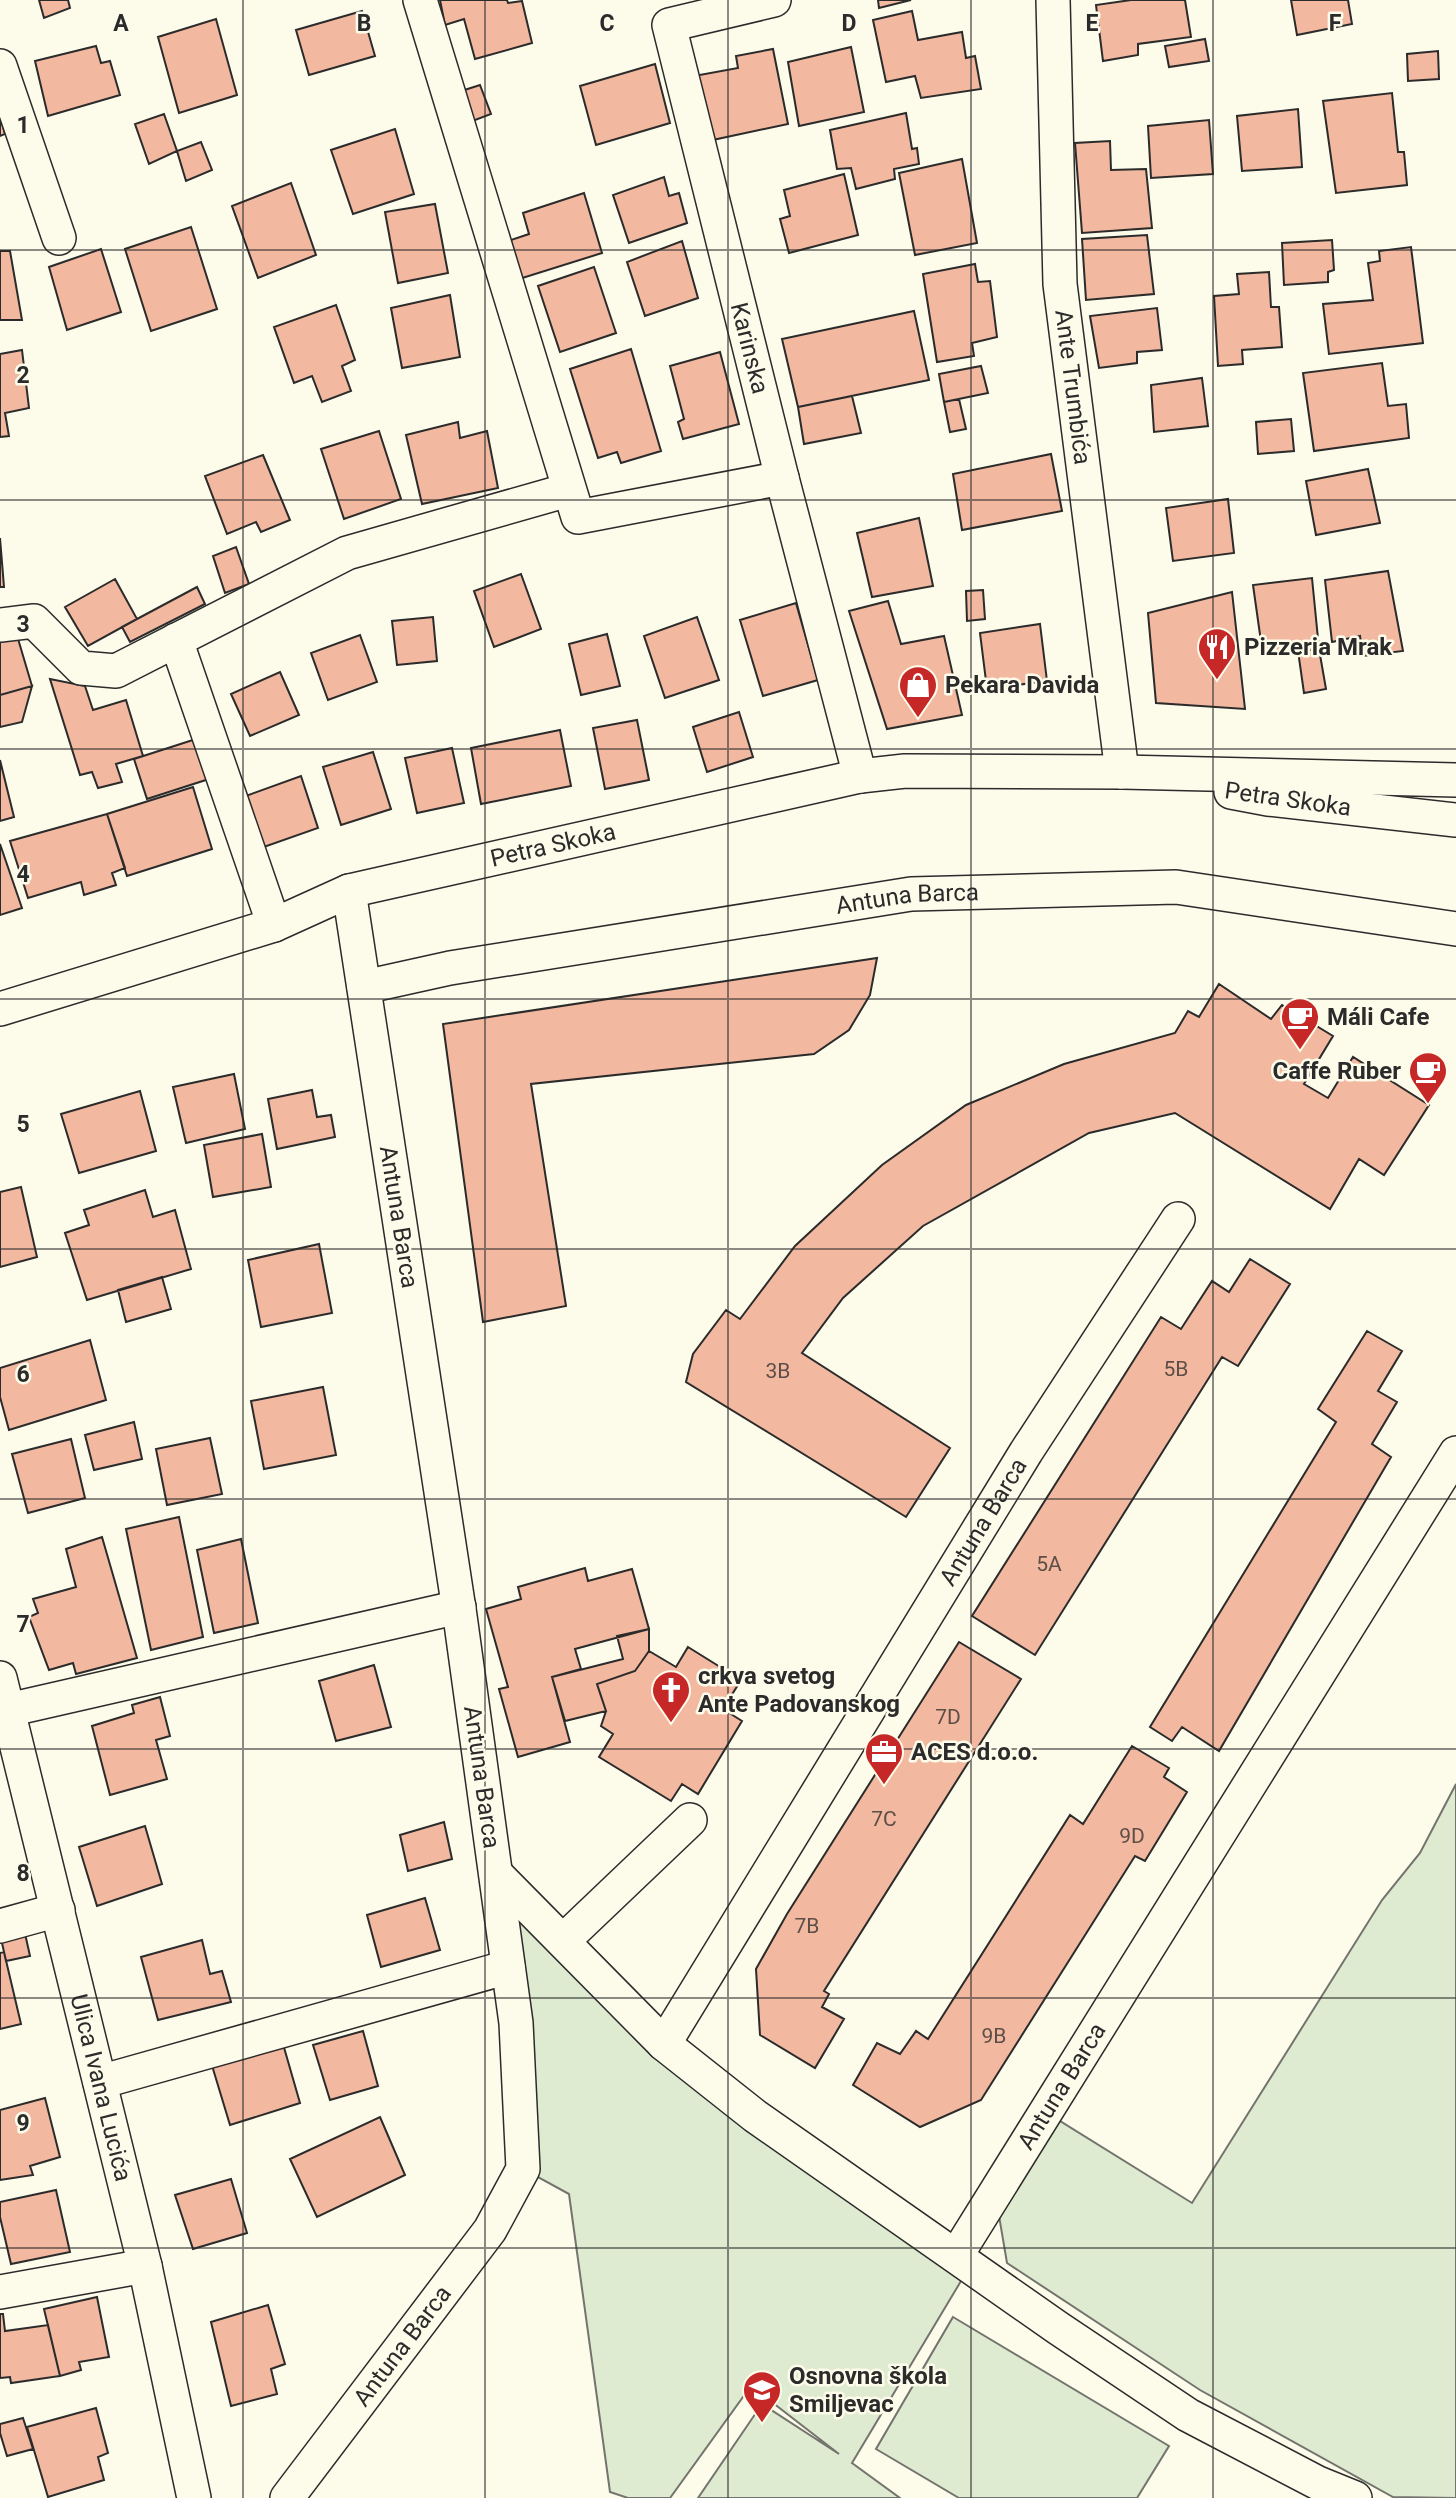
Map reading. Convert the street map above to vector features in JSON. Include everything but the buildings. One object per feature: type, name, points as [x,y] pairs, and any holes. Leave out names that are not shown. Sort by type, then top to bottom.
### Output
[{"type":"street","points":[[420,0],[578,517],[782,478]]},
{"type":"street","name":"Karinska","points":[[774,0],[669,25],[782,478],[860,776]]},
{"type":"street","name":"Ante Trumbića","points":[[1053,0],[1060,284],[1122,772]]},
{"type":"street","points":[[0,66],[59,238]]},
{"type":"street","points":[[0,625],[34,621],[81,668],[116,671],[347,553],[568,490]]},
{"type":"street","points":[[176,640],[274,925]]},
{"type":"street","name":"Petra Skoka","points":[[0,1009],[274,925],[349,891],[860,776],[905,771],[1122,772],[1456,780]]},
{"type":"street","name":"Petra Skoka","points":[[1122,772],[1268,799],[1456,820]]},
{"type":"street","name":"Antuna Barca","points":[[364,987],[450,968],[911,894],[1176,887],[1456,929]]},
{"type":"street","name":"Antuna Barca","points":[[288,2498],[490,2230],[523,2169],[516,2022],[496,1874],[349,891]]},
{"type":"street","name":"Antuna Barca","points":[[664,2044],[1026,1452],[1178,1219]]},
{"type":"street","name":"Antuna Barca","points":[[956,2256],[1456,1453]]},
{"type":"street","points":[[8,1710],[458,1607]]},
{"type":"street","name":"Ulica Ivana Lucića","points":[[0,1678],[8,1710],[11,1772],[58,1910],[145,2266],[194,2498]]},
{"type":"street","points":[[563,1941],[690,1820]]},
{"type":"street","points":[[496,1874],[664,2044],[755,2116],[1188,2415],[1318,2483],[1355,2498]]},
{"type":"street","points":[[0,1926],[58,1910]]},
{"type":"street","points":[[100,2082],[508,1967]]},
{"type":"street","points":[[0,2292],[145,2266]]},
{"type":"green space","points":[[1456,1784],[1456,2498],[1393,2497],[1200,2390],[1007,2263],[998,2210],[1055,2118],[1192,2203],[1382,1900],[1420,1853]]},
{"type":"green space","points":[[496,1874],[664,2044],[970,2266],[852,2463],[900,2498],[698,2498],[762,2404],[839,2454],[751,2386],[670,2498],[628,2498],[610,2492],[569,2194],[523,2169]]},
{"type":"green space","points":[[953,2317],[1169,2446],[1137,2498],[959,2498],[876,2449]]},
{"type":"place","name":"Pizzeria Mrak","points":[[1217,681]]},
{"type":"place","name":"Pekara Davida","points":[[918,719]]},
{"type":"place","name":"Máli Cafe","points":[[1300,1051]]},
{"type":"place","name":"Caffe Ruber","points":[[1428,1105]]},
{"type":"place","name":"crkva svetog Ante Padovanskog","points":[[671,1724]]},
{"type":"place","name":"ACES d.o.o.","points":[[884,1786]]},
{"type":"place","name":"Osnovna škola Smiljevac","points":[[762,2424]]}]
